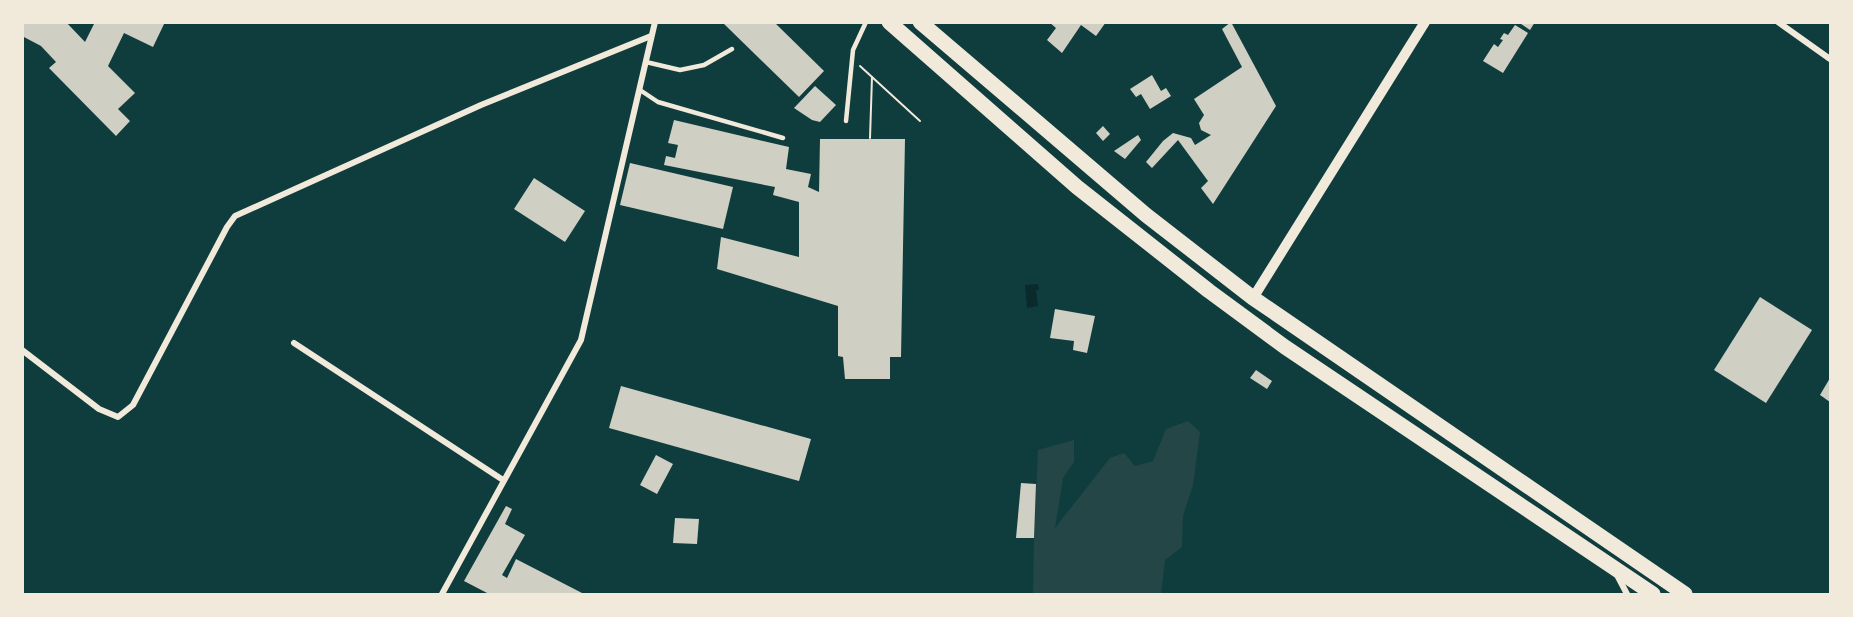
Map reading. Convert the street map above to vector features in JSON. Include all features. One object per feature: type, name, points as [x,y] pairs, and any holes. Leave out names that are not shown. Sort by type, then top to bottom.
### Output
[{"type":"highway","points":[[889,22],[1077,187],[1209,291],[1285,347],[1653,594]]},
{"type":"highway","points":[[920,22],[1146,215],[1253,298],[1685,594]]},
{"type":"street","points":[[442,594],[581,340],[655,22]]},
{"type":"street","points":[[1253,298],[1425,22]]},
{"type":"street","points":[[1778,22],[1830,58]]},
{"type":"street","points":[[22,350],[99,409],[118,417],[133,405],[227,227],[235,216],[481,105],[651,36]]},
{"type":"street","points":[[294,343],[503,480]]},
{"type":"street","points":[[1610,565],[1627,594]]},
{"type":"lane","points":[[846,121],[852,58],[856,40],[866,22]]},
{"type":"lane","points":[[646,62],[680,70],[704,65],[732,49]]},
{"type":"lane","points":[[640,90],[658,102],[783,138]]},
{"type":"path","points":[[852,58],[920,121]]},
{"type":"path","points":[[870,138],[872,77]]},
{"type":"shaded area","points":[[1038,284],[1039,290],[1036,290],[1038,306],[1027,308],[1025,285]]},
{"type":"shaded area","points":[[1188,421],[1200,432],[1193,485],[1183,516],[1182,547],[1165,560],[1161,594],[1033,594],[1038,450],[1074,440],[1074,462],[1063,478],[1055,528],[1110,458],[1124,453],[1135,466],[1153,461],[1166,429]]},
{"type":"building","points":[[22,22],[66,22],[85,42],[95,22],[165,22],[153,47],[124,33],[108,66],[135,93],[118,109],[130,121],[116,136],[49,68],[56,62],[41,46],[22,36]]},
{"type":"building","points":[[722,22],[774,22],[824,71],[799,97]]},
{"type":"building","points":[[1049,22],[1106,22],[1096,36],[1081,25],[1062,53],[1047,40],[1056,28]]},
{"type":"building","points":[[1231,22],[1276,106],[1213,204],[1201,188],[1208,181],[1178,140],[1152,168],[1146,162],[1163,141],[1173,133],[1191,138],[1195,145],[1211,135],[1201,130],[1199,123],[1204,115],[1194,99],[1242,67],[1222,29]]},
{"type":"building","points":[[1518,22],[1535,22],[1530,30]]},
{"type":"building","points":[[1515,25],[1528,33],[1503,73],[1483,61],[1494,44],[1498,47],[1503,40],[1500,39],[1504,33],[1508,35]]},
{"type":"building","points":[[1152,75],[1161,91],[1166,88],[1171,96],[1150,109],[1141,94],[1136,97],[1130,89]]},
{"type":"building","points":[[815,86],[836,105],[820,122],[812,120],[794,108]]},
{"type":"building","points":[[674,120],[789,147],[786,169],[811,174],[808,187],[819,192],[820,139],[905,139],[901,357],[890,357],[890,379],[845,379],[843,357],[838,356],[838,306],[717,269],[721,237],[799,257],[799,202],[773,195],[775,187],[664,165],[666,156],[675,158],[678,145],[668,143]]},
{"type":"building","points":[[1103,126],[1110,134],[1103,141],[1096,133]]},
{"type":"building","points":[[1138,135],[1141,140],[1125,159],[1114,151]]},
{"type":"building","points":[[630,163],[733,187],[723,229],[620,205]]},
{"type":"building","points":[[534,178],[585,211],[565,242],[514,209]]},
{"type":"building","points":[[1760,297],[1812,330],[1766,403],[1714,370]]},
{"type":"building","points":[[1055,309],[1095,316],[1087,353],[1073,350],[1074,341],[1050,338]]},
{"type":"building","points":[[1256,370],[1272,381],[1267,389],[1250,378]]},
{"type":"building","points":[[1830,378],[1830,402],[1820,395]]},
{"type":"building","points":[[621,386],[811,439],[799,481],[609,428]]},
{"type":"building","points":[[656,455],[673,464],[657,494],[640,485]]},
{"type":"building","points":[[1021,483],[1036,484],[1034,538],[1016,538]]},
{"type":"building","points":[[506,506],[512,509],[505,524],[525,535],[502,575],[507,578],[516,559],[584,594],[489,594],[464,581]]},
{"type":"building","points":[[675,518],[699,519],[697,544],[673,543]]}]
